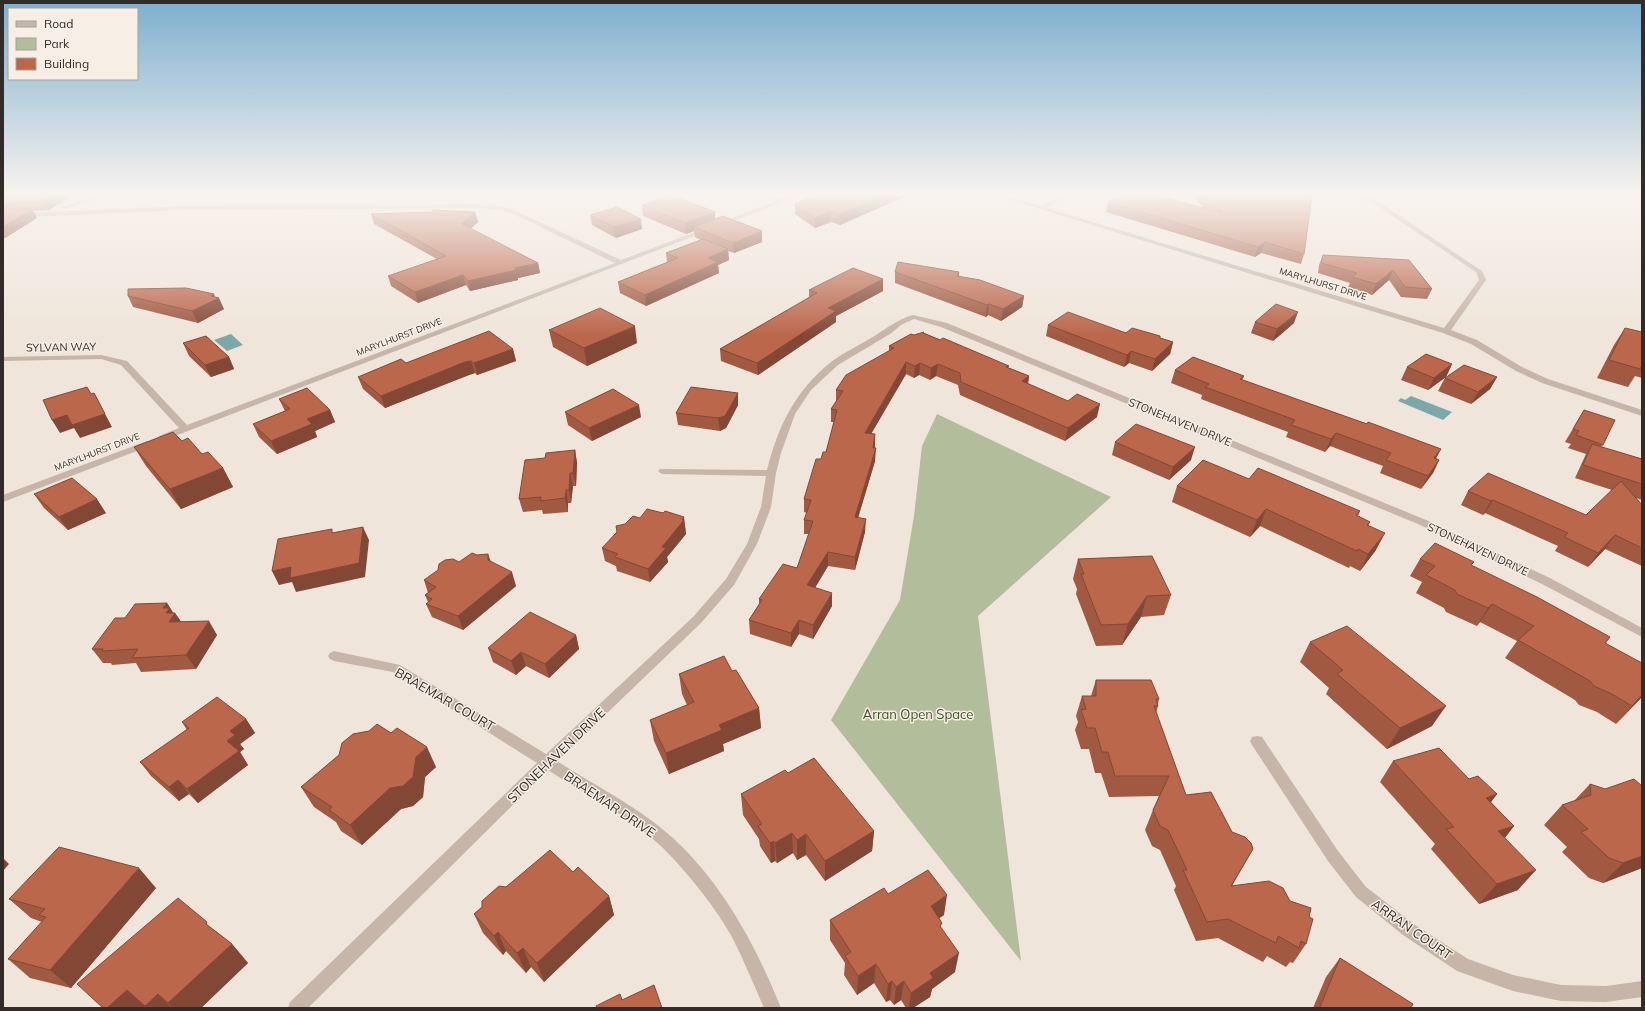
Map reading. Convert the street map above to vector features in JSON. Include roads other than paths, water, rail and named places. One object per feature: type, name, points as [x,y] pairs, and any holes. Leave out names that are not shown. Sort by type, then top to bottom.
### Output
[{"type":"street","points":[[573,240],[621,263]]},
{"type":"street","name":"MARYLHURST DRIVE","points":[[3,499],[681,240]]},
{"type":"street","name":"MARYLHURST DRIVE","points":[[1146,240],[1446,331],[1474,342],[1519,369],[1545,381],[1642,413]]},
{"type":"street","points":[[1433,240],[1479,271],[1483,280],[1446,331]]},
{"type":"street","name":"STONEHAVEN DRIVE","points":[[296,1008],[548,761],[697,620],[730,582],[752,544],[766,507],[771,473],[776,453],[790,414],[808,388],[836,363],[887,332],[898,323],[913,317],[944,325],[1422,522],[1546,581],[1642,632]]},
{"type":"street","name":"SYLVAN WAY","points":[[3,358],[101,357],[124,363],[185,429]]},
{"type":"street","points":[[663,471],[771,473]]},
{"type":"street","name":"BRAEMAR COURT","points":[[334,656],[396,668],[548,761]]},
{"type":"street","name":"ARRAN COURT","points":[[1257,741],[1333,856],[1361,892],[1408,930],[1463,965],[1513,983],[1561,993],[1606,994],[1642,989]]},
{"type":"street","name":"BRAEMAR DRIVE","points":[[548,761],[573,779],[593,790],[643,823],[668,843],[694,872],[720,905],[738,934],[774,1008]]},
{"type":"water","points":[[231,334],[243,345],[227,351],[214,340]]},
{"type":"water","points":[[1411,396],[1452,412],[1443,420],[1398,401],[1401,398],[1405,400]]},
{"type":"park label","name":"Arran Open Space","points":[[918,714]]}]
